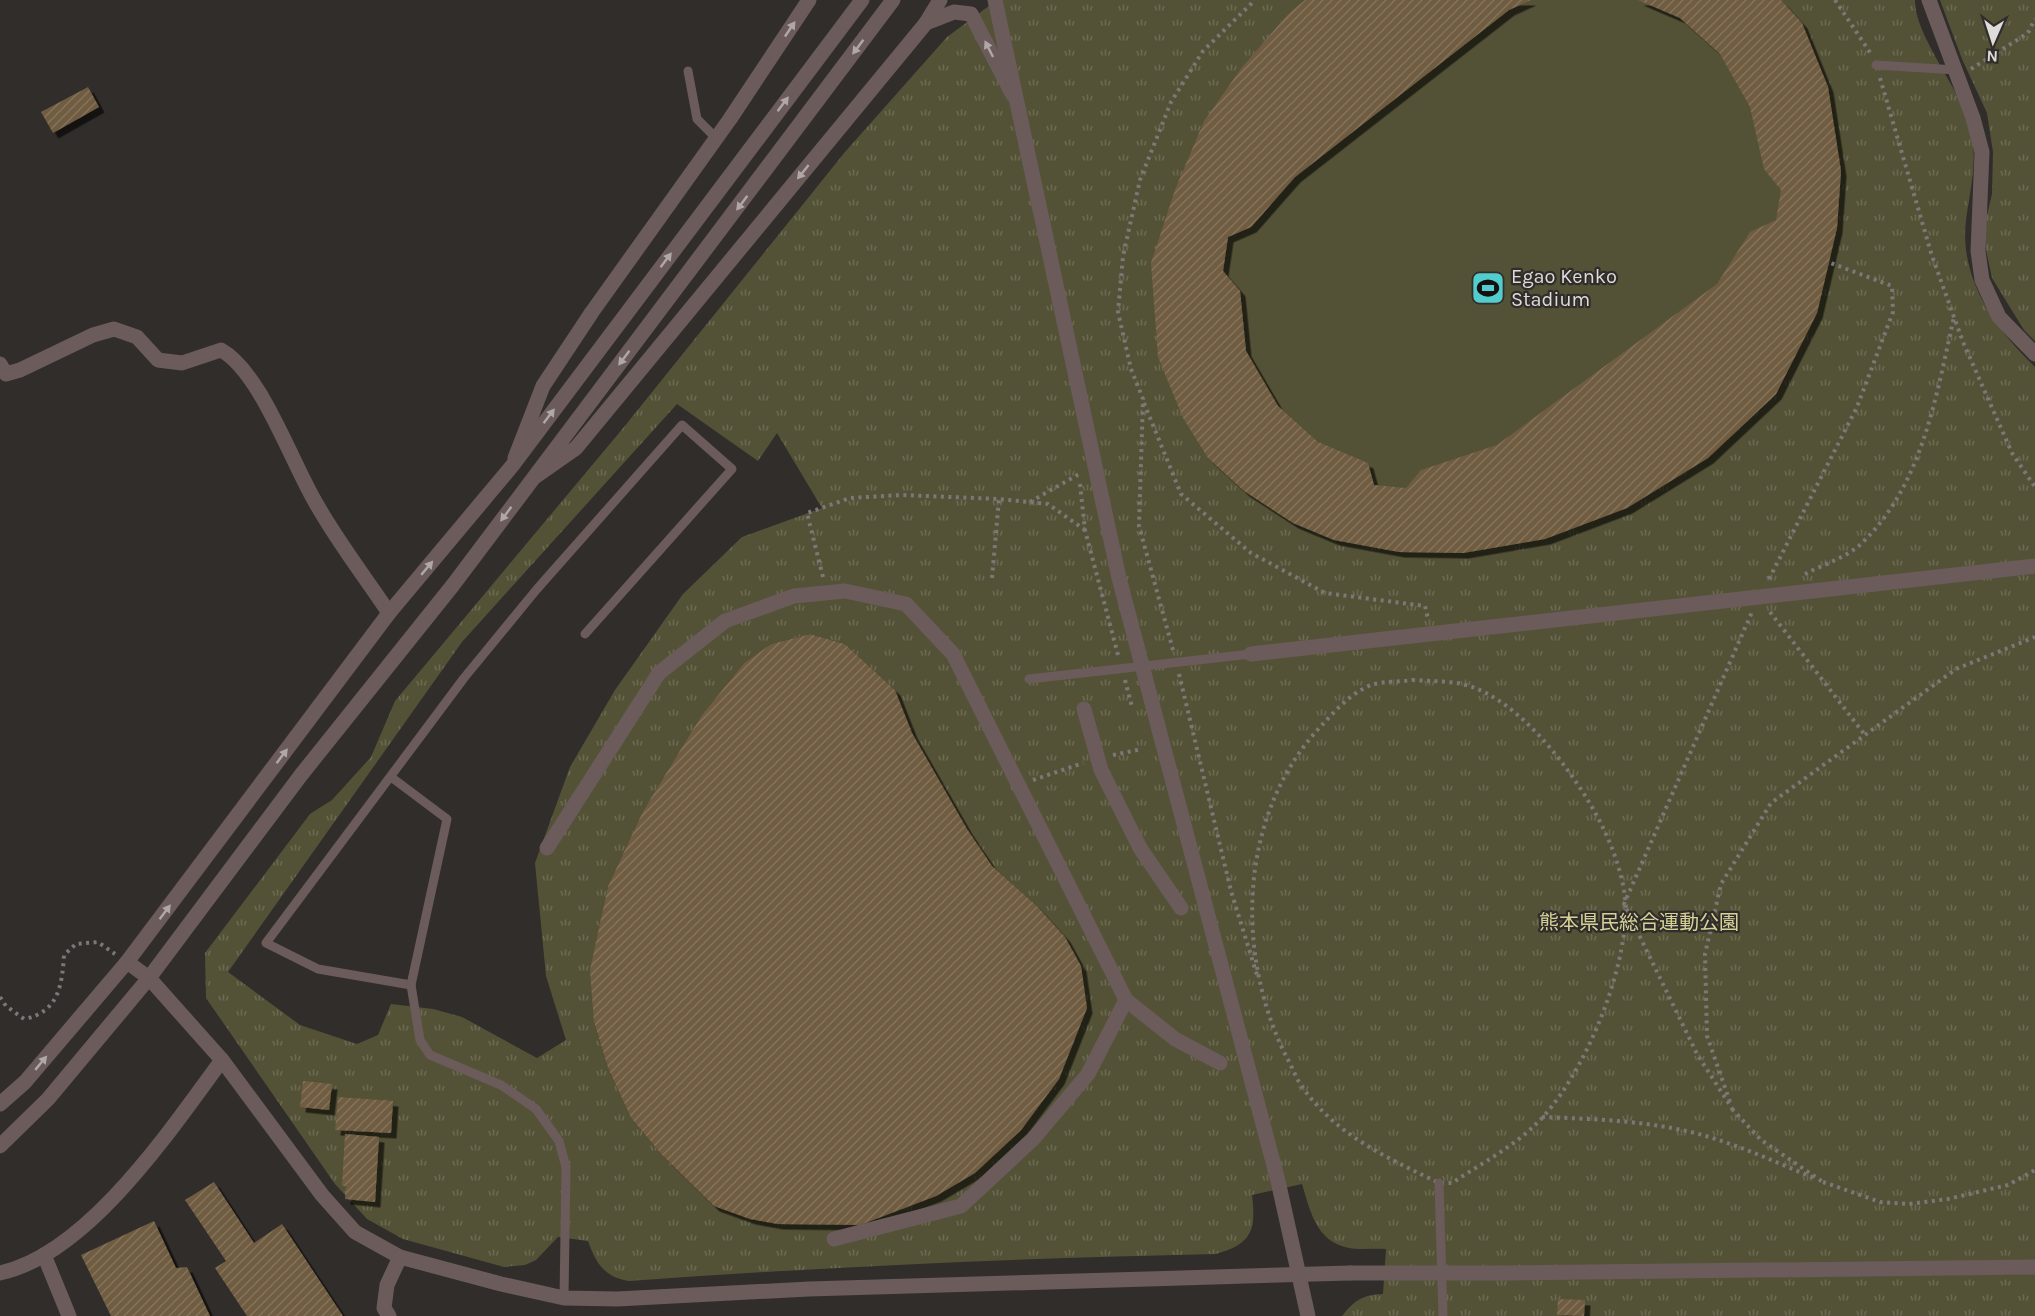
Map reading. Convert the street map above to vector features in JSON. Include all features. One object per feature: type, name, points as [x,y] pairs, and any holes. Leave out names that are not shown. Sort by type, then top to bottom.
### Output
[{"type":"street","points":[[512,466],[543,386],[809,0]]},
{"type":"street","points":[[0,1104],[25,1082],[126,962],[389,613],[512,466],[862,0]]},
{"type":"street","points":[[0,1146],[48,1099],[149,978],[301,775],[453,585],[894,0]]},
{"type":"street","points":[[533,479],[576,448],[926,23],[940,0]]},
{"type":"street","points":[[995,0],[1119,578],[1278,1180],[1308,1316]]},
{"type":"street","points":[[1929,0],[1962,71],[1982,152],[1977,251],[1982,280],[2000,317],[2035,354]]},
{"type":"street","points":[[926,23],[954,12],[971,14],[1016,100]]},
{"type":"street","points":[[0,364],[6,374],[20,370],[93,334],[114,329],[137,336],[158,360],[182,363],[221,350],[234,357],[257,390],[317,505],[389,613]]},
{"type":"street","points":[[1251,654],[2035,566]]},
{"type":"street","points":[[547,848],[659,672],[725,621],[794,596],[845,591],[906,604],[953,654],[1126,1000],[1175,1039],[1220,1063]]},
{"type":"street","points":[[1084,709],[1101,770],[1140,848],[1181,908]]},
{"type":"street","points":[[126,962],[149,978],[222,1060],[322,1195],[355,1232],[400,1257],[564,1299],[1299,1274],[1502,1274],[2035,1267]]},
{"type":"street","points":[[834,1239],[961,1206],[1034,1138],[1088,1074],[1126,1000]]},
{"type":"street","points":[[0,1273],[44,1255],[90,1220],[144,1166],[222,1060]]},
{"type":"street","points":[[44,1255],[69,1316]]},
{"type":"street","points":[[390,1316],[384,1308],[387,1285],[400,1257]]},
{"type":"lane","points":[[1876,65],[1962,71]]},
{"type":"lane","points":[[688,71],[697,119],[716,138]]},
{"type":"lane","points":[[411,985],[318,969],[266,943],[464,678],[537,589],[682,425],[732,469],[585,634]]},
{"type":"lane","points":[[1029,679],[1251,654]]},
{"type":"lane","points":[[391,777],[447,819],[411,985],[420,1040],[430,1055],[501,1085],[536,1109],[559,1141],[566,1167],[564,1299]]},
{"type":"lane","points":[[1439,1183],[1443,1316]]},
{"type":"path","points":[[1255,0],[1203,51],[1192,68],[1171,102],[1140,180],[1123,256],[1118,312],[1131,369],[1181,494],[1251,553],[1325,593],[1425,606],[1431,634]]},
{"type":"path","points":[[1834,0],[1868,45],[1910,171],[1932,256],[1954,317],[2012,453],[2035,487]]},
{"type":"path","points":[[1962,71],[2028,33],[2035,19]]},
{"type":"path","points":[[1823,1182],[1761,1140],[1733,1110],[1697,1054],[1624,904],[1759,597],[1857,406],[1893,312],[1892,286],[1828,262]]},
{"type":"path","points":[[1799,576],[1860,545],[1898,499],[1929,428],[1954,317]]},
{"type":"path","points":[[1143,399],[1139,526],[1175,658]]},
{"type":"path","points":[[1029,502],[1079,472],[1085,530],[1120,663]]},
{"type":"path","points":[[823,577],[807,513],[850,498],[902,495],[999,499],[1048,504],[1085,530]]},
{"type":"path","points":[[992,578],[999,499]]},
{"type":"path","points":[[1759,597],[1865,735]]},
{"type":"path","points":[[1733,1110],[1707,1036],[1705,954],[1720,884],[1772,803],[1956,669],[2035,637]]},
{"type":"path","points":[[1178,669],[1231,891],[1275,1033],[1302,1088],[1343,1132],[1439,1183],[1452,1183],[1534,1126],[1574,1074],[1604,1013],[1623,946],[1624,892],[1612,846],[1583,790],[1556,754],[1518,717],[1488,695],[1459,683],[1412,680],[1372,685],[1343,703],[1314,733],[1287,770],[1267,817],[1252,879],[1253,928],[1260,984]]},
{"type":"path","points":[[1123,674],[1132,707]]},
{"type":"path","points":[[1018,785],[1098,758],[1142,749]]},
{"type":"path","points":[[0,997],[6,1006],[24,1018],[36,1016],[52,1006],[62,987],[64,955],[76,944],[98,942],[126,962]]},
{"type":"path","points":[[1541,1117],[1599,1120],[1705,1136],[1759,1154],[1823,1182],[1880,1202],[1909,1204],[1948,1199],[2008,1185],[2035,1170]]},
{"type":"green space","name":"熊本県民総合運動公園","points":[[997,0],[1305,0],[1289,13],[1242,67],[1204,121],[1176,187],[1208,458],[1244,491],[1293,523],[1334,540],[1399,552],[1463,553],[1545,539],[1627,508],[1708,458],[1776,394],[1817,313],[1837,228],[1841,171],[1828,87],[1802,23],[1781,0],[1915,0],[1916,13],[1921,27],[1961,103],[1971,129],[1974,155],[1965,242],[1974,282],[1983,301],[2006,336],[2035,367],[2035,1316],[1342,1316],[1360,1299],[1383,1294],[1386,1249],[1349,1248],[1329,1239],[1316,1224],[1302,1184],[1252,1195],[1253,1217],[1249,1234],[1238,1245],[1216,1254],[922,1264],[629,1281],[613,1276],[602,1268],[588,1241],[558,1237],[536,1260],[525,1265],[504,1267],[403,1239],[367,1219],[335,1184],[206,998],[205,953],[310,814],[332,800],[371,757],[395,701],[624,427],[845,152],[947,37]],"holes":[[[677,404],[758,461],[777,433],[822,508],[742,537],[683,594],[615,690],[570,767],[535,863],[546,976],[566,1040],[537,1058],[462,1017],[433,1009],[391,1004],[378,1035],[357,1044],[300,1025],[228,972],[462,642]],[[810,634],[845,644],[895,690],[912,733],[967,829],[992,866],[1037,906],[1065,937],[1081,966],[1087,1008],[1059,1079],[975,1173],[936,1196],[860,1225],[778,1224],[750,1219],[714,1206],[662,1155],[631,1118],[608,1068],[594,1022],[599,931],[608,886],[643,811],[701,716],[744,663],[771,644]]]},
{"type":"green space","name":"Egao Kenko Stadium","points":[[1305,0],[1781,0],[1802,23],[1828,87],[1841,171],[1837,228],[1817,313],[1776,394],[1708,458],[1627,508],[1545,539],[1463,553],[1399,552],[1334,540],[1293,523],[1244,491],[1208,458],[1176,187],[1204,121],[1242,67],[1289,13]]},
{"type":"green space","points":[[1940,0],[2035,0],[2035,341],[2024,330],[1992,278],[1986,250],[1985,224],[1992,194],[1993,152],[1987,113],[1962,59]]},
{"type":"building","points":[[1305,0],[1531,0],[1509,10],[1295,177],[1251,227],[1228,237],[1223,271],[1240,291],[1246,351],[1278,406],[1318,442],[1368,463],[1374,485],[1406,488],[1421,470],[1497,445],[1717,284],[1750,232],[1776,220],[1781,190],[1764,169],[1750,107],[1720,54],[1680,18],[1638,0],[1781,0],[1802,23],[1828,87],[1841,171],[1837,228],[1817,313],[1776,394],[1708,458],[1627,508],[1545,539],[1463,553],[1399,552],[1334,540],[1293,523],[1244,491],[1208,458],[1183,418],[1158,357],[1151,263],[1176,187],[1204,121],[1242,67],[1289,13]]},
{"type":"building","points":[[88,87],[99,107],[53,133],[41,112]]},
{"type":"building","points":[[810,634],[845,644],[895,690],[912,733],[967,829],[992,866],[1037,906],[1065,937],[1081,966],[1087,1008],[1059,1079],[1021,1130],[975,1173],[936,1196],[860,1225],[778,1224],[750,1219],[714,1206],[662,1155],[631,1118],[608,1068],[594,1022],[590,970],[608,886],[643,811],[701,716],[744,663],[771,644]]},
{"type":"building","points":[[303,1081],[332,1084],[329,1110],[300,1107]]},
{"type":"building","points":[[338,1097],[393,1101],[391,1133],[335,1130]]},
{"type":"building","points":[[345,1134],[379,1137],[375,1202],[345,1199],[346,1186],[342,1186]]},
{"type":"building","points":[[214,1182],[254,1243],[282,1224],[343,1316],[247,1316],[215,1268],[226,1261],[185,1200]]},
{"type":"building","points":[[154,1221],[176,1268],[187,1267],[210,1316],[111,1316],[81,1255]]},
{"type":"building","points":[[1558,1299],[1585,1300],[1584,1316],[1557,1315]]},
{"type":"place","name":"Egao Kenko Stadium","points":[[1488,288]]}]
